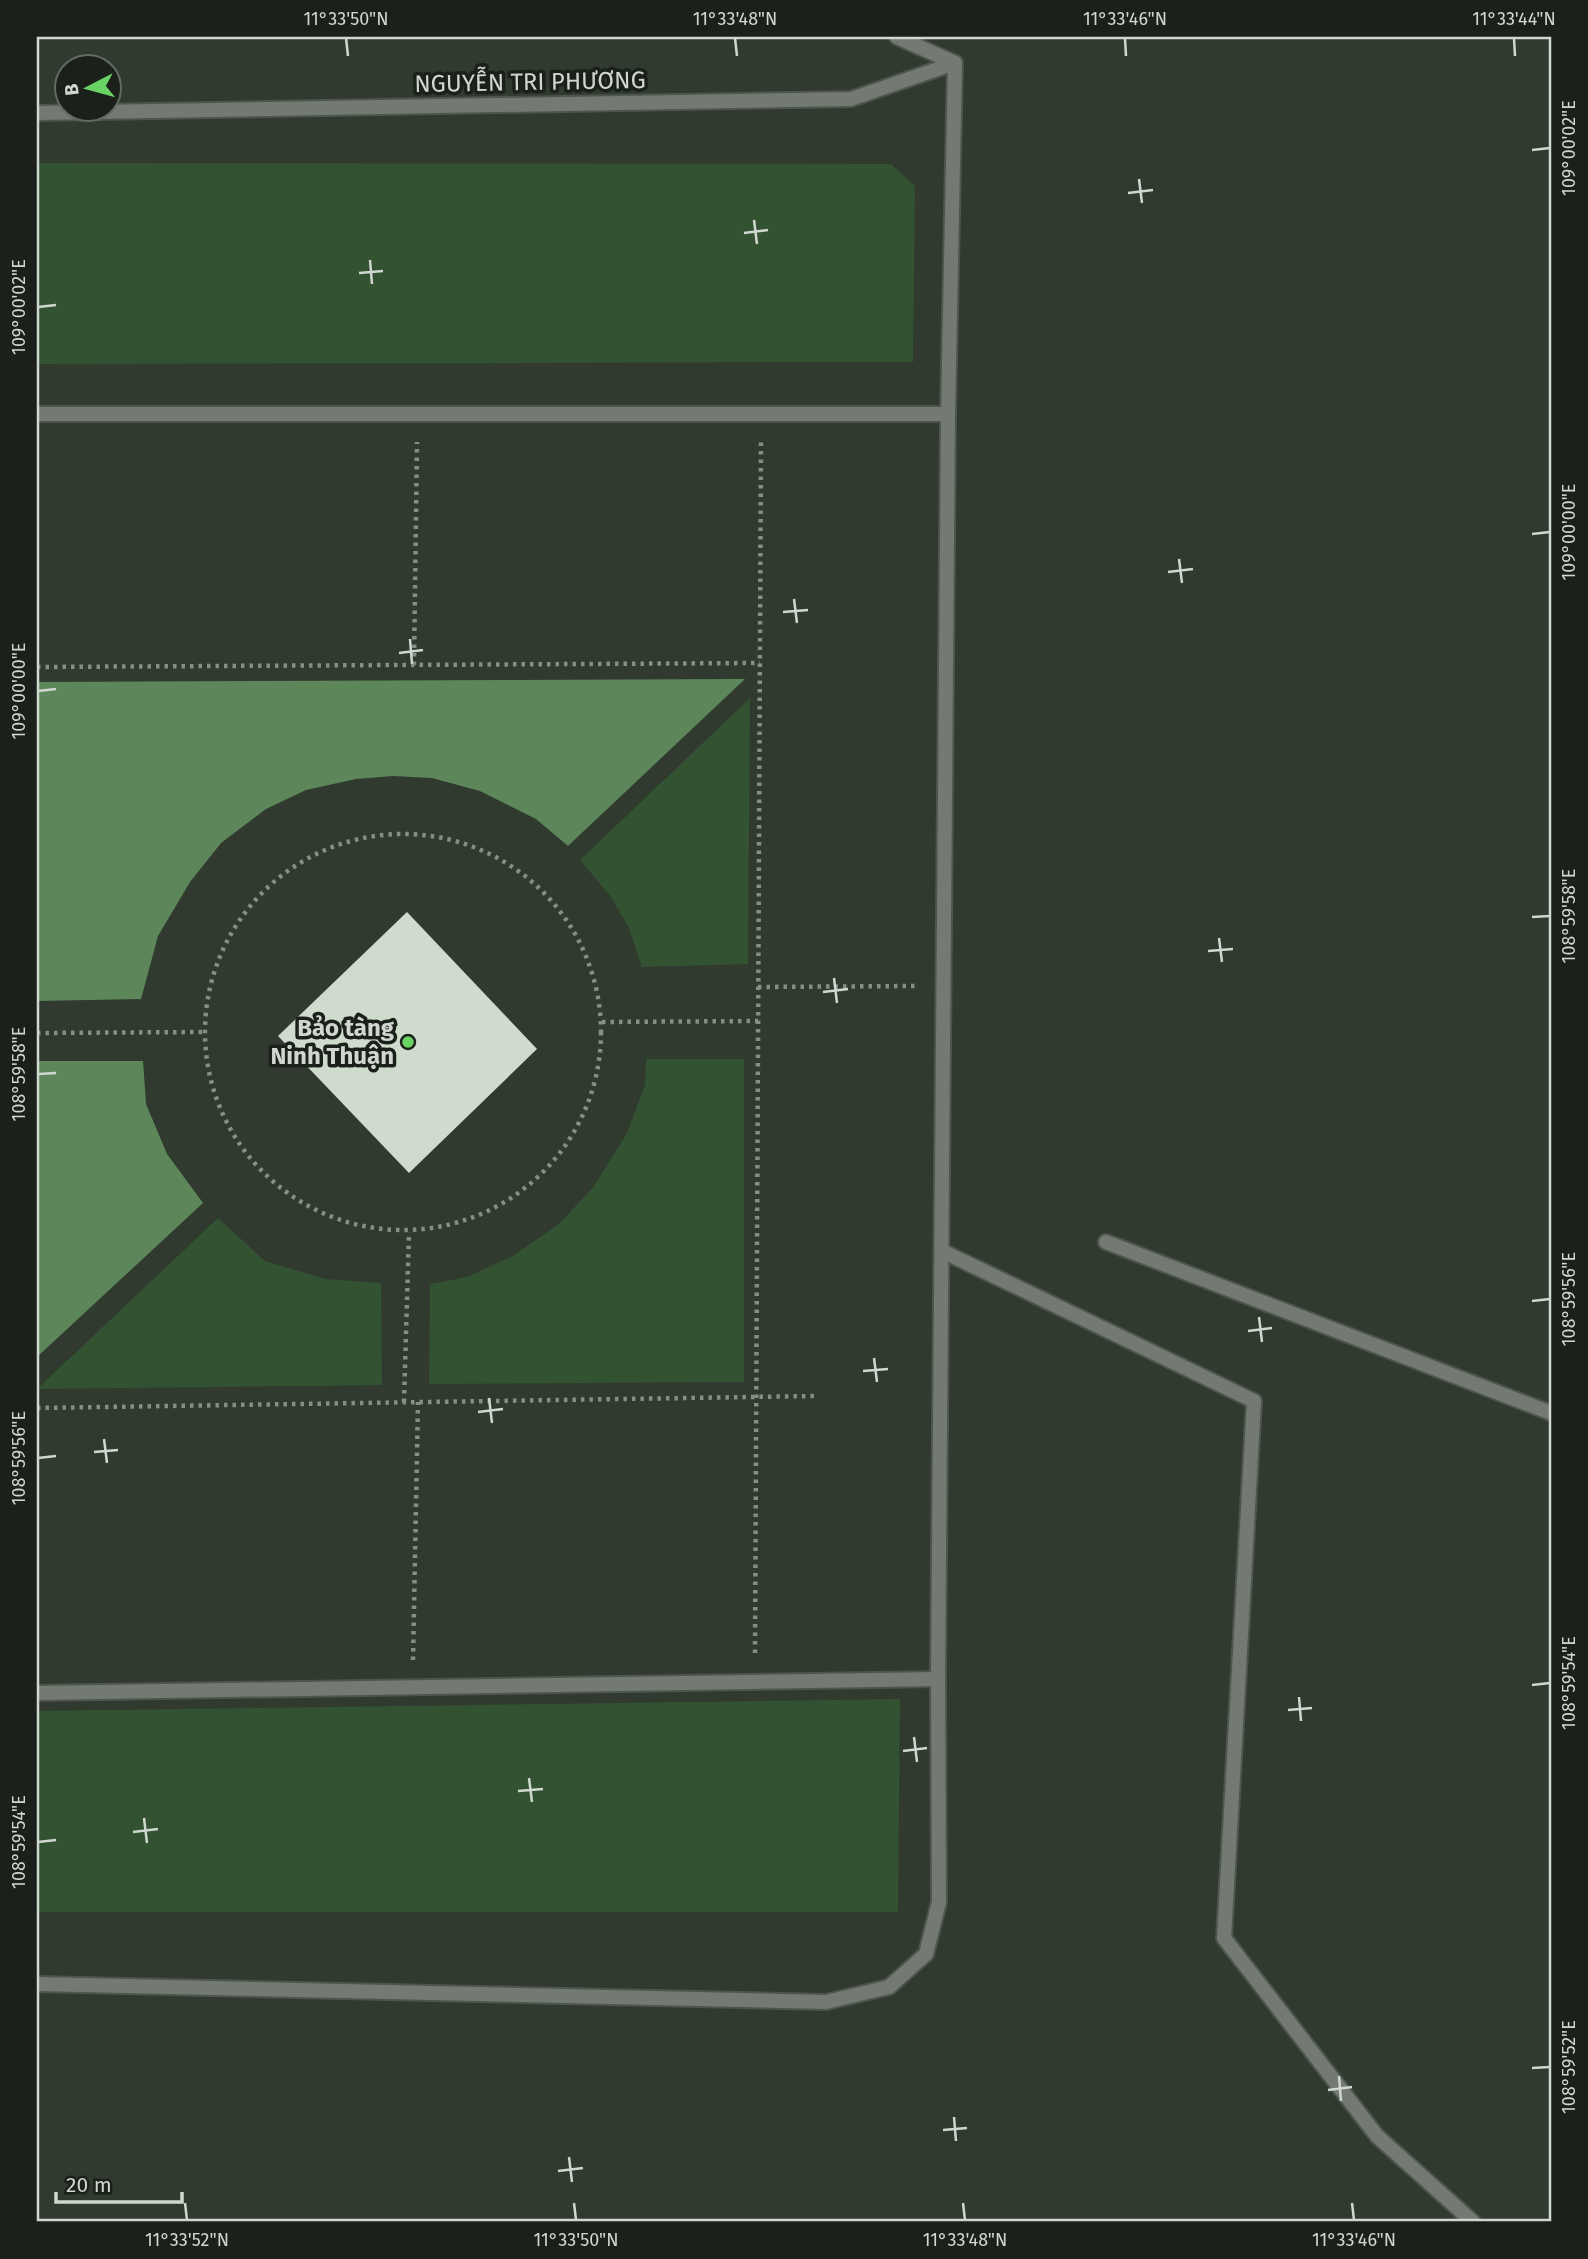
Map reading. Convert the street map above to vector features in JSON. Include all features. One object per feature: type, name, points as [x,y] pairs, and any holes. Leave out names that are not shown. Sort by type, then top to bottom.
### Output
[{"type":"street","points":[[37,1984],[827,2001],[889,1987],[926,1954],[939,1902],[938,1679],[948,414],[955,63],[897,37]]},
{"type":"street","name":"NGUYỄN TRI PHƯƠNG","points":[[37,113],[851,99],[955,63]]},
{"type":"street","points":[[37,414],[948,414]]},
{"type":"street","points":[[1106,1242],[1551,1413]]},
{"type":"street","points":[[942,1251],[1254,1401],[1224,1938],[1377,2136],[1473,2222]]},
{"type":"street","points":[[37,1693],[938,1679]]},
{"type":"path","points":[[414,665],[418,414]]},
{"type":"path","points":[[755,1682],[761,414]]},
{"type":"path","points":[[37,667],[760,663]]},
{"type":"path","points":[[433,833],[497,855],[551,897],[588,956],[602,1022],[596,1086],[569,1143],[526,1190],[471,1221],[409,1232],[345,1223],[289,1195],[243,1151],[214,1095],[204,1032],[215,964],[249,905],[300,859],[364,835],[433,833]]},
{"type":"path","points":[[758,987],[944,986]]},
{"type":"path","points":[[602,1022],[758,1021]]},
{"type":"path","points":[[37,1033],[204,1032]]},
{"type":"path","points":[[404,1402],[409,1232]]},
{"type":"path","points":[[37,1408],[816,1396]]},
{"type":"path","points":[[412,1687],[418,1402]]},
{"type":"shaded area","points":[[37,163],[891,164],[915,186],[913,362],[37,364]]},
{"type":"shaded area","points":[[745,679],[568,846],[536,819],[480,791],[432,778],[393,776],[356,779],[306,790],[266,809],[221,843],[190,882],[158,936],[141,999],[37,1001],[37,682]]},
{"type":"shaded area","points":[[750,698],[748,964],[642,967],[629,928],[611,897],[580,860]]},
{"type":"shaded area","points":[[646,1059],[744,1059],[744,1382],[429,1384],[430,1284],[467,1277],[513,1256],[560,1223],[594,1186],[627,1133],[645,1085]]},
{"type":"shaded area","points":[[37,1061],[143,1061],[146,1104],[167,1154],[203,1203],[37,1357]]},
{"type":"shaded area","points":[[218,1218],[265,1261],[325,1279],[381,1283],[382,1385],[37,1389]]},
{"type":"shaded area","points":[[900,1699],[898,1912],[37,1912],[37,1711]]},
{"type":"building","name":"Bảo tàng Ninh Thuận","points":[[407,912],[537,1049],[409,1173],[278,1036]]},
{"type":"place","name":"Bảo tàng Ninh Thuận","points":[[408,1042]]}]
